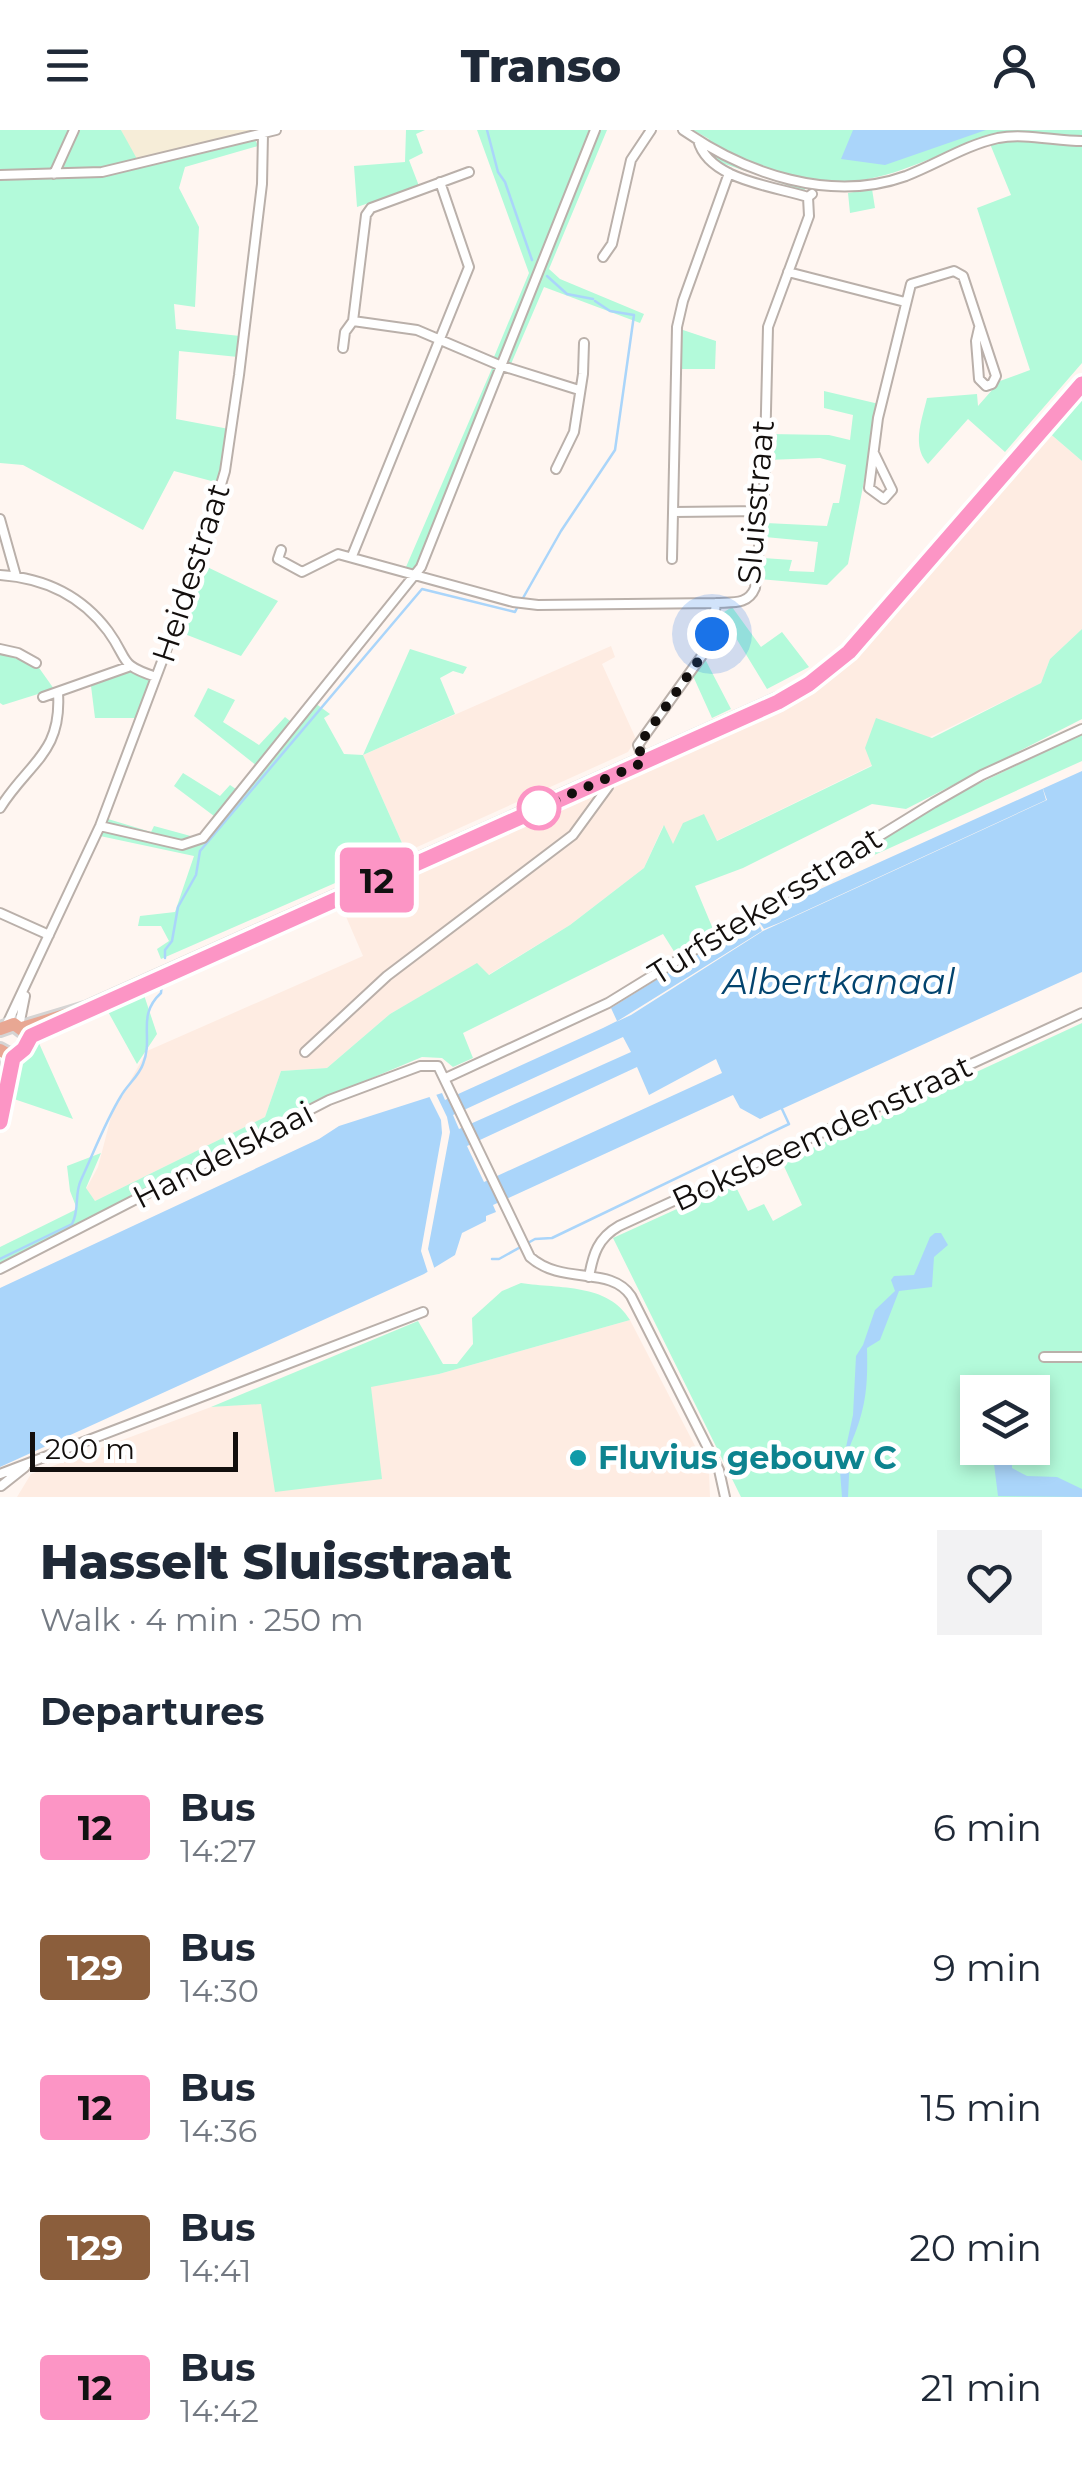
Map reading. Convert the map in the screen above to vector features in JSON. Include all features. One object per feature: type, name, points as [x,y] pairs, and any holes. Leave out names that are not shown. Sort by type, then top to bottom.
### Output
[{"type":"main road","points":[[4,1052],[24,1049],[15,1030],[79,1012],[778,702],[837,663],[1082,384]]},
{"type":"street","points":[[54,174],[74,130]]},
{"type":"street","points":[[0,175],[119,169],[276,130]]},
{"type":"street","points":[[100,826],[182,845],[204,838],[414,576],[595,130]]},
{"type":"street","points":[[603,257],[612,244],[631,160],[651,130]]},
{"type":"street","points":[[682,130],[736,160],[819,188],[865,187],[884,182],[1002,137],[1082,141]]},
{"type":"street","name":"Heidestraat","points":[[15,1030],[26,988],[100,826],[190,587],[224,472],[261,194],[263,134]]},
{"type":"street","points":[[698,140],[707,161],[728,173],[808,197],[819,188]]},
{"type":"street","points":[[343,348],[345,332],[353,321],[366,215],[378,203],[469,172]]},
{"type":"street","points":[[672,558],[676,327],[728,173]]},
{"type":"street","points":[[352,556],[469,267],[440,182]]},
{"type":"street","name":"Sluisstraat","points":[[644,762],[638,746],[706,650],[716,603],[744,601],[756,588],[762,511],[764,349],[768,327],[808,216],[808,197]]},
{"type":"street","points":[[788,272],[905,302]]},
{"type":"street","points":[[874,453],[892,490],[884,499],[870,488],[874,453],[878,418],[911,284],[959,272],[979,328],[996,376],[986,386],[978,379],[979,328]]},
{"type":"street","points":[[353,321],[417,330],[499,365],[579,390]]},
{"type":"street","points":[[556,468],[574,432],[584,343]]},
{"type":"street","points":[[674,512],[762,511]]},
{"type":"street","points":[[0,519],[16,576]]},
{"type":"street","points":[[280,550],[280,563],[302,572],[332,555],[352,556],[513,602],[716,603]]},
{"type":"street","points":[[0,575],[16,576],[62,591],[88,609],[116,644],[128,668]]},
{"type":"street","points":[[0,650],[33,657]]},
{"type":"street","points":[[43,697],[128,668],[156,677]]},
{"type":"street","points":[[0,808],[55,733],[60,718],[58,692]]},
{"type":"street","name":"Turfstekersstraat","points":[[448,1082],[608,1003],[932,802],[1082,729]]},
{"type":"street","points":[[305,1052],[387,976],[573,834],[608,787],[610,777]]},
{"type":"street","points":[[0,913],[50,936]]},
{"type":"street","name":"Boksbeemdenstraat","points":[[590,1277],[595,1250],[619,1226],[1082,1013]]},
{"type":"street","points":[[0,1121],[6,1090],[4,1052]]},
{"type":"street","name":"Handelskaai","points":[[0,1269],[329,1100],[420,1066],[438,1066],[448,1082]]},
{"type":"street","points":[[448,1082],[526,1250],[541,1266],[562,1274],[619,1282],[630,1296],[719,1470],[725,1497]]},
{"type":"street","points":[[0,1482],[28,1465],[423,1312]]},
{"type":"street","points":[[1044,1357],[1082,1358]]},
{"type":"shaded area","points":[[121,130],[262,130],[136,160]]},
{"type":"shaded area","points":[[1047,431],[1082,461],[1082,629],[1050,659],[1041,683],[716,841],[673,845],[663,826],[644,868],[570,925],[488,975],[477,964],[390,1014],[327,1068],[281,1071],[265,1117],[95,1201],[86,1189],[98,1167],[112,1113],[147,1051],[363,956],[341,905],[810,693],[844,665],[893,613]]},
{"type":"shaded area","points":[[611,646],[615,657],[602,664],[636,739],[628,752],[406,852],[363,755]]},
{"type":"shaded area","points":[[630,1320],[709,1473],[710,1497],[17,1497],[31,1474],[211,1407],[261,1403],[439,1374]]},
{"type":"green space","points":[[0,130],[121,130],[137,159],[252,133],[258,146],[185,167],[179,188],[199,227],[195,307],[174,304],[176,329],[240,336],[238,357],[179,351],[176,419],[229,429],[219,483],[174,471],[143,530],[23,465],[0,463]]},
{"type":"green space","points":[[406,130],[425,130],[416,134],[423,153],[409,160],[419,186],[357,207],[354,166],[405,162]]},
{"type":"green space","points":[[477,130],[607,130],[549,269],[560,279],[644,314],[640,323],[544,287],[511,364],[494,357],[529,273]]},
{"type":"green space","points":[[693,130],[1082,130],[1082,363],[1005,452],[968,419],[928,464],[919,441],[927,398],[977,394],[978,406],[1000,381],[1030,370],[977,208],[1011,195],[988,139],[881,176],[836,182],[810,180],[804,191],[713,160],[706,152],[709,139]]},
{"type":"green space","points":[[872,189],[875,208],[850,213],[848,193]]},
{"type":"green space","points":[[680,329],[716,341],[715,369],[679,369]]},
{"type":"green space","points":[[493,366],[505,371],[421,571],[406,567]]},
{"type":"green space","points":[[824,391],[879,404],[848,564],[827,585],[760,579],[763,558],[792,560],[789,571],[814,572],[818,542],[765,537],[766,523],[827,526],[833,503],[839,503],[846,465],[820,458],[767,460],[769,434],[829,435],[850,440],[853,415],[824,408]]},
{"type":"green space","points":[[1082,393],[1082,461],[1047,431]]},
{"type":"green space","points":[[203,565],[278,601],[241,656],[177,631]]},
{"type":"green space","points":[[732,607],[761,647],[782,632],[809,667],[767,689],[736,638],[717,638],[721,614]]},
{"type":"green space","points":[[1082,629],[1082,719],[906,809],[872,804],[743,868],[695,886],[713,929],[675,953],[663,934],[463,1033],[473,1058],[453,1067],[442,1058],[422,1057],[329,1096],[0,1264],[0,1247],[77,1209],[67,1166],[101,1153],[86,1188],[95,1201],[265,1117],[281,1071],[327,1068],[390,1014],[477,963],[489,975],[570,925],[644,868],[664,825],[673,844],[683,823],[704,814],[717,841],[872,766],[865,748],[876,718],[932,738],[1041,683],[1050,659]]},
{"type":"green space","points":[[410,649],[467,667],[463,674],[453,671],[440,678],[455,714],[363,755]]},
{"type":"green space","points":[[0,653],[37,665],[54,689],[0,703]]},
{"type":"green space","points":[[705,659],[731,709],[712,718],[693,676]]},
{"type":"green space","points":[[130,671],[151,680],[137,718],[95,718],[91,686]]},
{"type":"green space","points":[[208,688],[235,700],[223,722],[259,745],[285,717],[290,721],[257,766],[194,716]]},
{"type":"green space","points":[[315,703],[330,714],[324,718],[344,754],[363,755],[406,852],[161,959],[157,949],[169,941],[161,926],[138,926],[140,916],[175,912],[194,856],[100,836],[108,819],[151,832],[154,826],[198,838],[214,816],[174,786],[183,773],[220,796],[230,785],[243,794]]},
{"type":"green space","points":[[1082,734],[1082,761],[797,890],[957,794]]},
{"type":"green space","points":[[143,992],[157,1034],[137,1064],[106,1008]]},
{"type":"green space","points":[[1082,1023],[1082,1497],[741,1497],[613,1238],[734,1183],[748,1211],[764,1204],[773,1221],[802,1205],[782,1162]]},
{"type":"green space","points":[[38,1041],[73,1119],[11,1098],[19,1063]]},
{"type":"green space","points":[[521,1283],[596,1294],[621,1308],[630,1320],[439,1374],[371,1387],[382,1479],[275,1492],[261,1404],[211,1407],[418,1321],[443,1364],[457,1364],[473,1344],[472,1318],[502,1291]]},
{"type":"water","points":[[853,130],[986,130],[885,165],[841,159]]},
{"type":"water","name":"Albertkanaal","points":[[1082,771],[1082,972],[760,1119],[740,1108],[733,1095],[493,1205],[496,1212],[462,1233],[455,1255],[424,1274],[0,1467],[0,1288],[319,1139],[339,1126],[442,1093],[445,1100],[603,1028],[617,1021],[611,1008],[756,918]],"holes":[[[623,1037],[631,1052],[459,1129],[453,1115]],[[716,1059],[722,1073],[484,1182],[467,1146],[637,1067],[649,1095]]]},
{"type":"water","points":[[935,1233],[941,1233],[948,1245],[934,1257],[932,1287],[899,1291],[880,1340],[867,1348],[863,1409],[850,1446],[846,1447],[853,1415],[856,1356],[875,1310],[895,1291],[891,1280],[894,1276],[914,1275]]},
{"type":"water","points":[[844,1451],[850,1454],[848,1497],[842,1497],[840,1471]]},
{"type":"water","points":[[994,1465],[1012,1465],[1027,1476],[1057,1477],[1082,1489],[1082,1497],[998,1496]]},
{"type":"pier","points":[[1042,786],[1047,800],[763,931],[616,1022],[762,931],[756,917],[764,929],[779,923],[1046,800]]},
{"type":"pier","points":[[434,1090],[450,1132],[428,1249],[436,1273],[429,1276],[421,1251],[442,1133],[441,1120],[427,1092]]},
{"type":"waterway","points":[[487,130],[498,172],[532,260]]},
{"type":"waterway","points":[[547,276],[567,294],[593,299]]},
{"type":"waterway","points":[[523,598],[561,531],[615,450],[634,315],[610,311],[595,301]]},
{"type":"waterway","points":[[165,958],[178,907],[196,875],[200,851],[422,589],[515,612],[517,608]]},
{"type":"waterway","points":[[0,1259],[72,1224],[79,1185],[100,1137],[143,1064],[147,1018],[161,993],[162,982]]},
{"type":"waterway","points":[[492,1259],[535,1239],[552,1238],[789,1124],[782,1109]]},
{"type":"bus line","name":"12","points":[[0,1122],[13,1058],[31,1036],[778,702],[809,684],[860,640],[1082,384]]},
{"type":"place","name":"Fluvius gebouw C","points":[[578,1458]]},
{"type":"route","points":[[539,808],[644,762],[638,746],[706,650],[712,634]]}]
